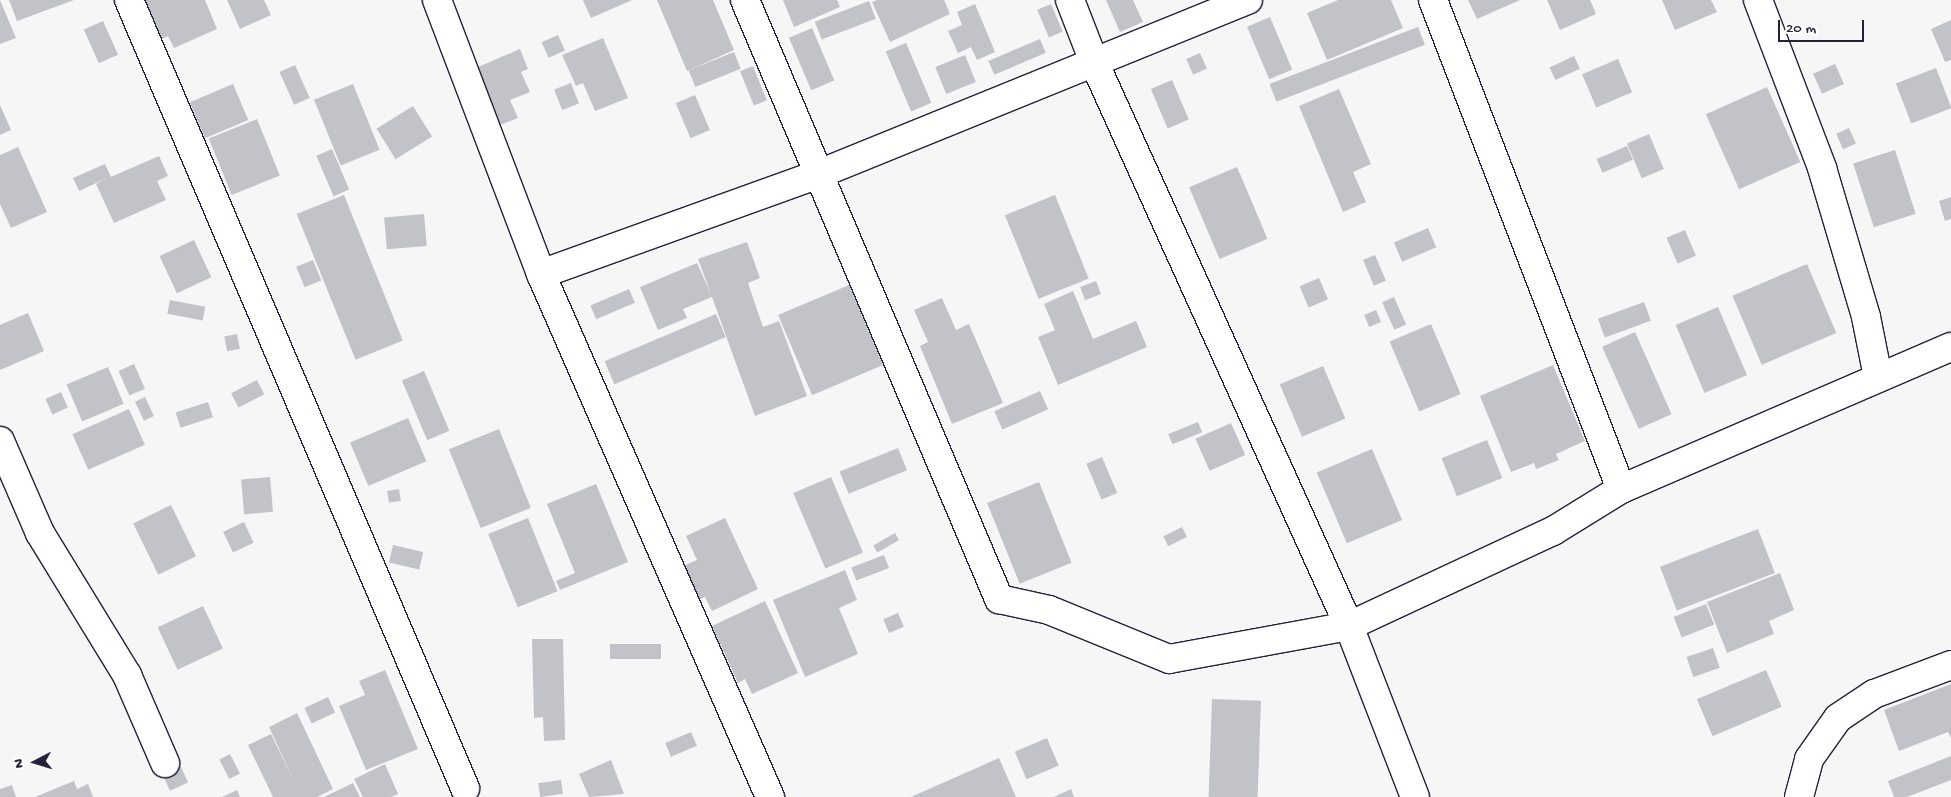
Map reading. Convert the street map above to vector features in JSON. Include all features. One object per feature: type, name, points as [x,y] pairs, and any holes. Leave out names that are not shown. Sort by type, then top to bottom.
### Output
[{"type":"street","points":[[129,0],[465,788]]},
{"type":"street","points":[[437,0],[541,274],[770,797]]},
{"type":"street","points":[[745,0],[999,599],[1049,610],[1169,659],[1349,626],[1553,531],[1621,489],[1951,347]]},
{"type":"street","points":[[1070,0],[1094,62],[1349,626],[1418,797]]},
{"type":"street","points":[[541,274],[819,174],[1248,0]]},
{"type":"street","points":[[1433,0],[1621,489]]},
{"type":"street","points":[[1758,0],[1822,168],[1866,317],[1878,377]]},
{"type":"street","points":[[0,442],[40,533],[127,675],[165,763]]},
{"type":"street","points":[[1800,797],[1809,759],[1838,718],[1874,694],[1951,665]]},
{"type":"building","points":[[0,0],[16,38],[0,44]]},
{"type":"building","points":[[9,0],[74,0],[17,21]]},
{"type":"building","points":[[143,0],[205,0],[217,29],[174,48],[168,36],[160,40]]},
{"type":"building","points":[[227,0],[264,0],[271,15],[240,29]]},
{"type":"building","points":[[583,0],[632,0],[591,18]]},
{"type":"building","points":[[657,0],[713,0],[734,50],[687,71]]},
{"type":"building","points":[[783,0],[837,0],[840,7],[794,27]]},
{"type":"building","points":[[877,0],[944,0],[950,14],[890,42],[872,2]]},
{"type":"building","points":[[1106,0],[1133,0],[1143,22],[1120,32]]},
{"type":"building","points":[[1338,0],[1391,0],[1403,28],[1327,60],[1307,13]]},
{"type":"building","points":[[1468,0],[1520,0],[1477,19]]},
{"type":"building","points":[[1547,0],[1590,0],[1596,14],[1560,30]]},
{"type":"building","points":[[1662,0],[1711,0],[1717,12],[1675,30]]},
{"type":"building","points":[[869,1],[876,19],[822,40],[815,22]]},
{"type":"building","points":[[975,4],[995,52],[977,60],[971,47],[958,53],[948,31],[962,25],[957,12]]},
{"type":"building","points":[[1051,4],[1063,32],[1049,37],[1037,10]]},
{"type":"building","points":[[1270,17],[1292,69],[1269,79],[1247,27]]},
{"type":"building","points":[[1951,20],[1951,60],[1945,62],[1931,29]]},
{"type":"building","points":[[103,21],[118,55],[99,63],[84,30]]},
{"type":"building","points":[[1418,27],[1425,45],[1276,102],[1270,84]]},
{"type":"building","points":[[812,28],[834,80],[811,90],[789,38]]},
{"type":"building","points":[[558,35],[565,51],[548,58],[542,42]]},
{"type":"building","points":[[603,38],[628,98],[595,111],[583,83],[576,86],[562,55]]},
{"type":"building","points":[[1040,39],[1046,53],[994,75],[988,61]]},
{"type":"building","points":[[906,43],[931,103],[911,111],[886,52]]},
{"type":"building","points":[[520,49],[528,69],[521,72],[530,92],[510,100],[518,118],[500,125],[476,68]]},
{"type":"building","points":[[734,52],[741,69],[695,87],[689,70]]},
{"type":"building","points":[[1200,53],[1207,69],[1193,75],[1186,59]]},
{"type":"building","points":[[965,55],[976,82],[946,94],[935,67]]},
{"type":"building","points":[[1574,56],[1580,69],[1555,80],[1550,67]]},
{"type":"building","points":[[1618,59],[1632,92],[1596,107],[1582,74]]},
{"type":"building","points":[[1835,64],[1844,84],[1822,94],[1813,74]]},
{"type":"building","points":[[295,65],[310,98],[294,105],[279,72]]},
{"type":"building","points":[[753,66],[767,100],[754,106],[740,71]]},
{"type":"building","points":[[1936,68],[1951,108],[1911,124],[1896,83]]},
{"type":"building","points":[[1172,80],[1189,120],[1168,129],[1151,89]]},
{"type":"building","points":[[571,83],[579,104],[562,110],[554,89]]},
{"type":"building","points":[[233,84],[248,120],[205,138],[190,102]]},
{"type":"building","points":[[353,84],[380,150],[341,166],[314,100]]},
{"type":"building","points":[[1767,87],[1800,162],[1739,189],[1706,114]]},
{"type":"building","points":[[1339,89],[1371,164],[1353,172],[1366,202],[1343,212],[1299,106]]},
{"type":"building","points":[[695,95],[710,130],[691,138],[676,103]]},
{"type":"building","points":[[0,105],[11,130],[0,135]]},
{"type":"building","points":[[413,106],[432,137],[396,159],[377,129]]},
{"type":"building","points":[[257,119],[280,176],[232,195],[209,138]]},
{"type":"building","points":[[1849,128],[1856,144],[1843,149],[1836,134]]},
{"type":"building","points":[[1649,134],[1664,169],[1642,178],[1627,143]]},
{"type":"building","points":[[1627,146],[1633,160],[1602,173],[1597,159]]},
{"type":"building","points":[[18,147],[47,212],[11,228],[0,204],[0,155]]},
{"type":"building","points":[[332,149],[349,190],[334,196],[316,156]]},
{"type":"building","points":[[1895,150],[1916,214],[1874,227],[1853,164]]},
{"type":"building","points":[[159,156],[168,176],[157,181],[166,200],[114,223],[96,184],[107,178],[79,191],[73,178],[105,164],[111,177]]},
{"type":"building","points":[[1237,167],[1267,239],[1220,259],[1189,187]]},
{"type":"building","points":[[344,195],[403,341],[356,360],[297,214]]},
{"type":"building","points":[[1055,195],[1089,278],[1039,299],[1005,215]]},
{"type":"building","points":[[1951,197],[1951,219],[1945,221],[1939,201]]},
{"type":"building","points":[[424,214],[427,246],[387,249],[384,217]]},
{"type":"building","points":[[1428,228],[1436,247],[1402,262],[1394,242]]},
{"type":"building","points":[[1685,230],[1696,256],[1678,264],[1667,238]]},
{"type":"building","points":[[194,240],[211,277],[177,293],[160,256]]},
{"type":"building","points":[[747,242],[760,278],[748,283],[763,327],[779,321],[807,396],[755,416],[712,297],[683,309],[687,318],[658,330],[640,287],[697,263],[711,294],[698,259]]},
{"type":"building","points":[[1375,255],[1386,281],[1374,286],[1363,260]]},
{"type":"building","points":[[313,260],[321,280],[305,287],[296,267]]},
{"type":"building","points":[[1807,264],[1836,333],[1762,365],[1732,296]]},
{"type":"building","points":[[1319,278],[1328,299],[1309,307],[1300,286]]},
{"type":"building","points":[[1096,281],[1101,294],[1085,300],[1080,287]]},
{"type":"building","points":[[849,285],[883,365],[812,395],[778,315]]},
{"type":"building","points":[[629,289],[635,303],[596,319],[590,305]]},
{"type":"building","points":[[1073,291],[1093,339],[1136,321],[1147,347],[1058,385],[1038,337],[1055,330],[1044,304]]},
{"type":"building","points":[[1394,297],[1406,324],[1394,330],[1382,302]]},
{"type":"building","points":[[942,298],[956,330],[969,324],[1003,403],[952,424],[920,346],[928,342],[914,310]]},
{"type":"building","points":[[170,300],[205,307],[203,321],[167,314]]},
{"type":"building","points":[[1644,302],[1651,321],[1605,338],[1598,319]]},
{"type":"building","points":[[1718,307],[1747,375],[1705,393],[1676,325]]},
{"type":"building","points":[[1376,310],[1381,322],[1369,327],[1364,315]]},
{"type":"building","points":[[28,313],[44,351],[0,370],[0,325]]},
{"type":"building","points":[[716,314],[726,337],[614,384],[605,361]]},
{"type":"building","points":[[1431,324],[1461,394],[1419,412],[1390,342]]},
{"type":"building","points":[[1635,332],[1672,414],[1639,429],[1602,347]]},
{"type":"building","points":[[237,334],[240,349],[227,351],[224,336]]},
{"type":"building","points":[[134,364],[145,389],[129,396],[118,371]]},
{"type":"building","points":[[1553,365],[1585,441],[1556,454],[1559,460],[1536,469],[1534,463],[1511,472],[1480,396]]},
{"type":"building","points":[[1323,366],[1345,418],[1302,437],[1280,384]]},
{"type":"building","points":[[108,367],[124,404],[82,421],[67,385]]},
{"type":"building","points":[[424,371],[449,431],[427,440],[402,380]]},
{"type":"building","points":[[257,380],[264,394],[238,407],[231,393]]},
{"type":"building","points":[[1040,391],[1048,409],[1002,430],[994,411]]},
{"type":"building","points":[[61,392],[68,408],[52,414],[45,399]]},
{"type":"building","points":[[145,397],[154,416],[144,421],[135,402]]},
{"type":"building","points":[[208,402],[213,417],[181,428],[176,413]]},
{"type":"building","points":[[129,409],[145,445],[88,470],[72,434]]},
{"type":"building","points":[[408,418],[426,461],[368,486],[350,443]]},
{"type":"building","points":[[1198,422],[1202,432],[1172,444],[1168,434]]},
{"type":"building","points":[[1231,423],[1245,455],[1210,471],[1195,439]]},
{"type":"building","points":[[499,429],[531,508],[481,528],[449,449]]},
{"type":"building","points":[[1487,440],[1502,478],[1457,496],[1442,458]]},
{"type":"building","points":[[898,448],[907,470],[849,494],[840,472]]},
{"type":"building","points":[[1372,449],[1402,520],[1347,543],[1317,472]]},
{"type":"building","points":[[1102,457],[1117,493],[1102,500],[1086,464]]},
{"type":"building","points":[[270,477],[273,512],[244,514],[241,480]]},
{"type":"building","points":[[831,477],[863,552],[825,569],[793,493]]},
{"type":"building","points":[[1039,482],[1072,563],[1020,584],[987,503]]},
{"type":"building","points":[[596,484],[628,562],[560,590],[556,581],[575,573],[547,504]]},
{"type":"building","points":[[399,489],[401,501],[389,503],[387,491]]},
{"type":"building","points":[[171,505],[196,556],[158,575],[133,523]]},
{"type":"building","points":[[528,518],[558,591],[518,607],[488,534]]},
{"type":"building","points":[[725,518],[758,589],[712,611],[705,597],[698,600],[683,566],[697,560],[686,536]]},
{"type":"building","points":[[244,522],[254,543],[233,553],[223,532]]},
{"type":"building","points":[[1182,527],[1187,537],[1168,546],[1163,537]]},
{"type":"building","points":[[1758,529],[1775,573],[1677,611],[1660,567]]},
{"type":"building","points":[[895,533],[899,540],[877,552],[873,546]]},
{"type":"building","points":[[393,545],[423,552],[419,570],[389,563]]},
{"type":"building","points":[[884,555],[889,568],[856,581],[851,568]]},
{"type":"building","points":[[845,570],[857,600],[839,608],[858,654],[805,677],[773,600]]},
{"type":"building","points":[[1780,573],[1794,610],[1769,621],[1774,634],[1727,653],[1707,602]]},
{"type":"building","points":[[765,601],[798,673],[752,694],[745,679],[738,683],[712,626]]},
{"type":"building","points":[[1706,604],[1714,624],[1682,638],[1674,617]]},
{"type":"building","points":[[203,606],[223,649],[178,670],[158,627]]},
{"type":"building","points":[[898,613],[904,627],[889,633],[883,619]]},
{"type":"building","points":[[532,639],[563,639],[565,740],[544,741],[543,717],[534,718]]},
{"type":"building","points":[[610,644],[661,644],[661,659],[610,659]]},
{"type":"building","points":[[1713,648],[1720,668],[1693,677],[1687,657]]},
{"type":"building","points":[[385,670],[418,749],[366,770],[339,706],[365,695],[359,681]]},
{"type":"building","points":[[1766,670],[1782,707],[1713,736],[1697,699]]},
{"type":"building","points":[[1951,684],[1951,738],[1948,732],[1899,751],[1884,710]]},
{"type":"building","points":[[328,697],[335,712],[312,723],[304,708]]},
{"type":"building","points":[[1212,699],[1261,701],[1258,797],[1209,797]]},
{"type":"building","points":[[297,713],[333,789],[317,797],[273,797],[248,745],[271,734],[294,781],[269,727]]},
{"type":"building","points":[[691,732],[697,746],[671,757],[665,743]]},
{"type":"building","points":[[1047,738],[1059,766],[1027,779],[1015,752]]},
{"type":"building","points":[[230,754],[240,774],[229,779],[219,759]]},
{"type":"building","points":[[1951,756],[1951,780],[1907,797],[1894,797],[1888,781]]},
{"type":"building","points":[[999,758],[1016,797],[911,797]]},
{"type":"building","points":[[611,760],[624,794],[589,797],[579,774]]},
{"type":"building","points":[[385,764],[398,794],[391,797],[363,797],[354,779]]},
{"type":"building","points":[[181,767],[188,782],[170,791],[163,775]]},
{"type":"building","points":[[561,780],[563,794],[540,797],[538,783]]},
{"type":"building","points":[[74,781],[77,789],[88,784],[93,797],[35,797]]},
{"type":"building","points":[[353,783],[360,797],[324,797]]},
{"type":"building","points":[[12,785],[16,797],[0,797],[0,789]]},
{"type":"building","points":[[1071,789],[1074,797],[1054,797]]},
{"type":"building","points":[[237,790],[240,797],[222,797]]}]
